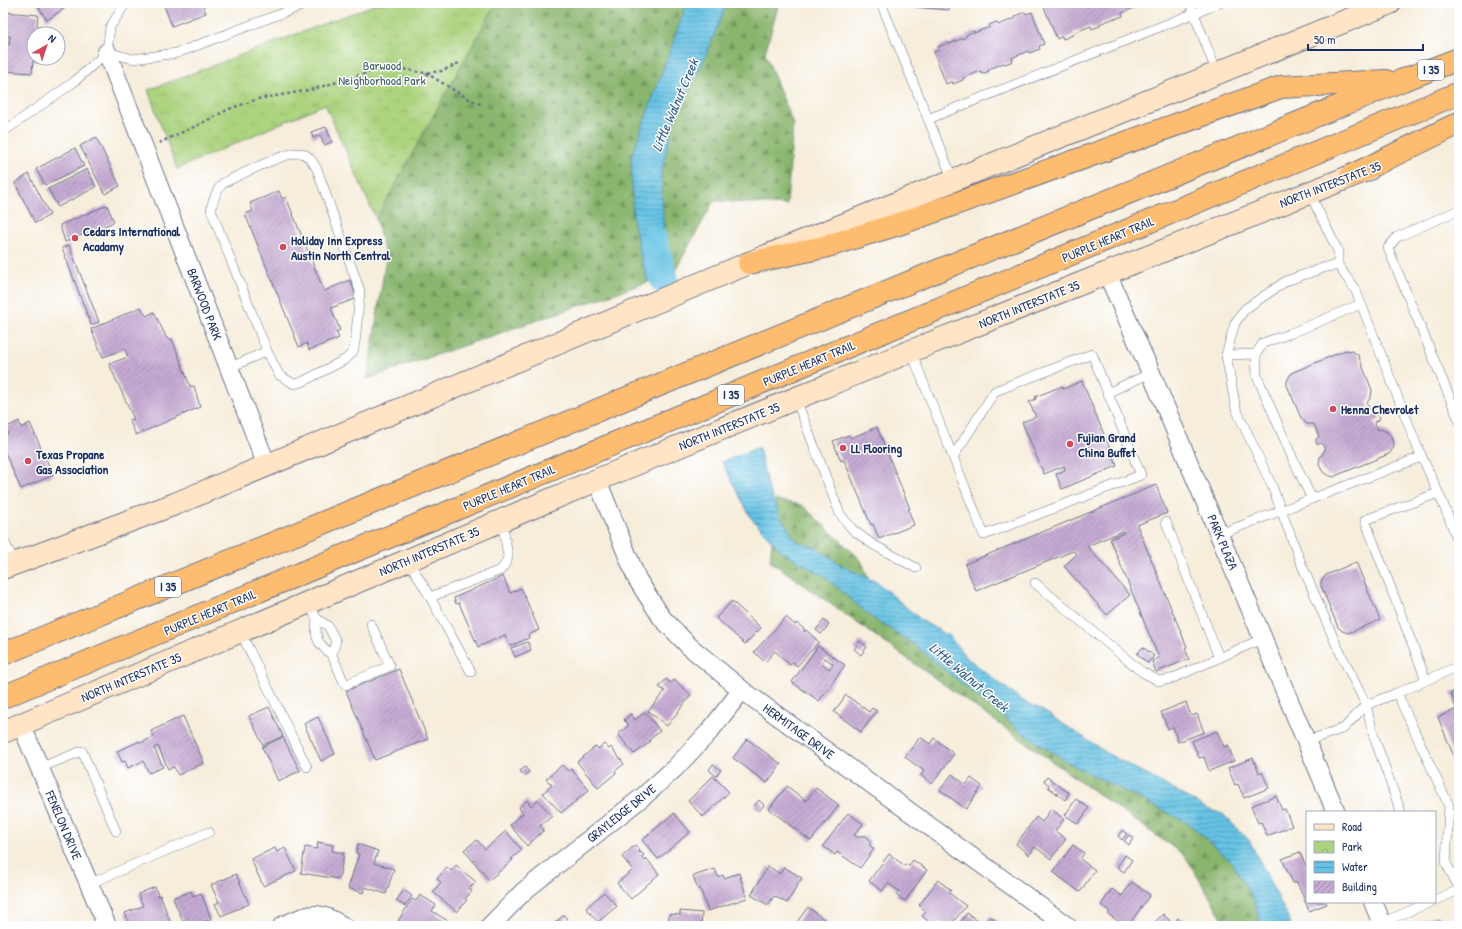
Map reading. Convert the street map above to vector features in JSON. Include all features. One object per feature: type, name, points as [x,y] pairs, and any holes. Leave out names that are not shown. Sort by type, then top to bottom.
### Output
[{"type":"highway","name":"I 35","points":[[3,654],[1403,80],[1459,59]]},
{"type":"highway","points":[[749,263],[824,247],[902,223],[1281,87],[1403,80]]},
{"type":"highway","name":"PURPLE HEART TRAIL","points":[[3,697],[1459,93]]},
{"type":"highway","points":[[1352,176],[1459,123]]},
{"type":"main road","points":[[9,565],[175,504],[749,263],[1387,3]]},
{"type":"main road","name":"NORTH INTERSTATE 35","points":[[12,728],[240,631],[313,610],[408,560],[796,398],[1459,132]]},
{"type":"street","name":"BARWOOD PARK","points":[[107,52],[267,466]]},
{"type":"street","name":"PARK PLAZA","points":[[1107,273],[1220,534],[1336,811]]},
{"type":"street","name":"HERMITAGE DRIVE","points":[[598,480],[637,580],[662,618],[689,646],[742,690],[1067,926]]},
{"type":"street","name":"GRAYLEDGE DRIVE","points":[[490,926],[524,892],[645,795],[675,768],[709,732],[742,690]]},
{"type":"street","name":"FENELON DRIVE","points":[[12,728],[39,768],[107,926]]},
{"type":"street","points":[[1373,903],[1382,924]]},
{"type":"street","points":[[282,926],[305,916],[318,914],[331,918],[343,926]]},
{"type":"lane","points":[[3,132],[74,82],[107,52],[110,27],[124,6],[124,3]]},
{"type":"lane","points":[[107,52],[133,59],[177,53],[309,3]]},
{"type":"lane","points":[[881,3],[953,180]]},
{"type":"lane","points":[[1190,3],[1217,73]]},
{"type":"lane","points":[[928,119],[1220,3]]},
{"type":"lane","points":[[300,153],[310,158],[317,169],[360,291],[355,343],[353,352],[346,359],[302,382],[294,384],[279,375],[267,351],[211,210],[217,189],[223,183],[288,155],[300,153]]},
{"type":"lane","points":[[1309,192],[1338,251],[1338,265],[1356,291],[1422,457],[1459,543]]},
{"type":"lane","points":[[1459,210],[1397,237],[1388,248],[1459,420]]},
{"type":"lane","points":[[1338,265],[1326,267],[1286,281],[1245,309],[1235,323],[1226,355],[1236,409],[1272,486],[1301,563],[1336,644],[1366,705],[1374,737],[1401,811]]},
{"type":"lane","points":[[1312,499],[1257,376],[1256,354],[1263,343],[1289,334],[1361,304]]},
{"type":"lane","points":[[229,368],[267,351]]},
{"type":"lane","points":[[911,351],[953,457],[984,535],[1141,475],[1092,354],[994,392],[953,457]]},
{"type":"lane","points":[[1226,355],[1256,354]]},
{"type":"lane","points":[[1107,392],[1151,374]]},
{"type":"lane","points":[[796,398],[840,514],[852,529],[872,544],[916,568]]},
{"type":"lane","points":[[1220,534],[1422,457]]},
{"type":"lane","points":[[1426,680],[1365,520],[1438,493]]},
{"type":"lane","points":[[430,598],[501,570],[507,561],[508,556],[502,520]]},
{"type":"lane","points":[[1166,522],[1219,658]]},
{"type":"lane","points":[[3,540],[9,565]]},
{"type":"lane","points":[[408,560],[471,672]]},
{"type":"lane","points":[[1035,583],[1142,672],[1159,681],[1172,679],[1264,638]]},
{"type":"lane","points":[[313,610],[315,632],[321,646],[332,655],[345,685],[390,666],[371,624]]},
{"type":"lane","points":[[313,610],[328,626],[336,641],[332,655]]},
{"type":"lane","points":[[240,631],[307,767]]},
{"type":"lane","points":[[1307,741],[1344,728],[1366,705],[1459,666]]},
{"type":"lane","points":[[1397,693],[1449,806],[1446,863],[1459,889],[1436,899]]},
{"type":"lane","points":[[39,768],[82,750],[116,831]]},
{"type":"lane","points":[[89,884],[209,832]]},
{"type":"lane","points":[[1382,924],[1428,903]]},
{"type":"path","points":[[153,145],[196,126],[229,109],[258,99],[310,90],[377,70],[402,69],[425,73],[442,71],[459,63]]},
{"type":"path","points":[[425,73],[467,98],[483,105]]},
{"type":"green space","name":"Barwood Neighborhood Park","points":[[379,3],[496,3],[376,219],[325,104],[177,169],[148,90]]},
{"type":"green space","points":[[496,3],[779,3],[765,53],[793,124],[787,205],[714,201],[675,271],[648,282],[367,379],[386,258],[376,219]]},
{"type":"green space","points":[[776,500],[802,505],[861,560],[870,582],[986,679],[1099,756],[1241,833],[1285,926],[1227,926],[1185,856],[770,561]]},
{"type":"water","points":[[687,3],[727,3],[703,62],[674,119],[661,173],[664,237],[675,271],[648,282],[633,218],[631,158]]},
{"type":"water","points":[[759,447],[767,484],[780,516],[796,541],[817,548],[841,565],[878,583],[921,620],[949,636],[966,657],[1023,701],[1039,708],[1112,756],[1207,809],[1223,814],[1249,840],[1288,917],[1290,926],[1262,926],[1253,899],[1231,861],[1188,823],[1069,763],[1023,733],[913,644],[870,616],[825,577],[781,551],[751,518],[722,462]]},
{"type":"water","points":[[1437,916],[1457,926],[1412,925]]},
{"type":"building","points":[[36,3],[72,3],[47,20]]},
{"type":"building","points":[[163,3],[202,3],[206,13],[172,26]]},
{"type":"building","points":[[915,3],[953,3],[953,5],[949,5],[949,10],[914,7]]},
{"type":"building","points":[[1048,3],[1152,3],[1139,8],[1139,6],[1122,13],[1123,16],[1099,24],[1100,26],[1092,29],[1091,26],[1073,33],[1073,35],[1063,39],[1062,36],[1057,39],[1044,7],[1049,5]]},
{"type":"building","points":[[6,12],[38,15],[37,26],[26,26],[26,66],[33,66],[32,73],[3,71],[3,44],[9,45],[10,36],[3,36],[3,23],[5,23]]},
{"type":"building","points":[[1025,12],[1026,14],[1032,12],[1044,44],[1039,46],[1040,49],[1029,53],[1028,51],[1012,58],[1013,61],[989,69],[989,71],[982,74],[981,71],[963,78],[963,80],[953,84],[952,81],[946,84],[934,52],[939,50],[938,47],[966,37],[966,35],[974,31],[974,33],[990,27],[989,25],[996,22],[998,25],[1016,18],[1015,16]]},
{"type":"building","points":[[326,127],[332,142],[324,145],[320,135],[313,138],[311,132]]},
{"type":"building","points":[[96,137],[120,186],[105,194],[80,146]]},
{"type":"building","points":[[75,148],[84,166],[45,185],[36,169]]},
{"type":"building","points":[[87,169],[96,187],[58,207],[48,189]]},
{"type":"building","points":[[29,174],[50,215],[35,223],[15,183]]},
{"type":"building","name":"Holiday Inn Express Austin North Central","points":[[279,191],[282,199],[286,197],[324,291],[350,280],[357,298],[331,308],[340,330],[336,332],[339,338],[309,350],[307,343],[299,347],[245,214],[253,211],[250,203]]},
{"type":"building","points":[[107,205],[114,222],[65,242],[60,225]]},
{"type":"building","points":[[69,245],[99,322],[91,325],[62,248]]},
{"type":"building","points":[[141,307],[146,316],[154,312],[167,339],[172,339],[190,386],[194,386],[200,407],[136,435],[129,420],[134,419],[109,364],[128,357],[125,349],[103,357],[91,329]]},
{"type":"building","name":"Henna Chevrolet","points":[[1346,350],[1352,351],[1358,355],[1372,390],[1371,397],[1367,403],[1372,416],[1376,414],[1380,417],[1379,420],[1374,422],[1378,430],[1380,429],[1387,432],[1391,436],[1394,447],[1389,454],[1334,477],[1323,472],[1319,465],[1320,457],[1325,450],[1322,443],[1316,443],[1316,439],[1319,437],[1314,424],[1307,424],[1301,418],[1287,385],[1287,381],[1291,373]]},
{"type":"building","name":"Fujian Grand China Buffet","points":[[1082,381],[1117,466],[1062,489],[1056,474],[1065,470],[1064,466],[1044,474],[1022,422],[1036,417],[1029,402],[1036,399],[1035,397],[1062,386],[1063,389]]},
{"type":"building","name":"Texas Propane Gas Association","points":[[19,421],[21,428],[30,423],[53,475],[21,489],[3,448],[3,436],[8,434],[5,428]]},
{"type":"building","points":[[877,427],[910,509],[908,509],[914,525],[879,539],[873,524],[871,525],[844,460],[841,461],[833,441],[849,435],[851,438]]},
{"type":"building","points":[[1156,485],[1167,513],[1137,525],[1187,647],[1185,648],[1189,659],[1156,672],[1152,661],[1159,658],[1110,539],[1124,533],[1123,531],[1087,546],[1130,595],[1107,615],[1064,566],[1077,554],[1073,551],[976,591],[965,564]]},
{"type":"building","points":[[1356,562],[1380,620],[1348,633],[1342,631],[1338,627],[1321,586],[1321,581],[1326,575]]},
{"type":"building","points":[[503,576],[510,593],[521,588],[539,630],[528,635],[529,638],[510,646],[505,635],[478,647],[459,603],[456,604],[454,598]]},
{"type":"building","points":[[732,601],[761,628],[745,644],[716,618]]},
{"type":"building","points":[[786,617],[795,625],[796,623],[804,629],[804,632],[806,630],[819,642],[797,666],[793,662],[790,665],[775,651],[765,662],[754,652]]},
{"type":"building","points":[[824,620],[829,625],[821,634],[816,630]]},
{"type":"building","points":[[860,641],[867,647],[861,655],[854,649]]},
{"type":"building","points":[[528,642],[531,650],[515,657],[511,648]]},
{"type":"building","points":[[818,646],[845,665],[819,701],[792,682]],"holes":[[[825,658],[833,664],[829,669],[822,663]]]},
{"type":"building","points":[[1143,647],[1154,656],[1148,663],[1137,654]]},
{"type":"building","points":[[399,669],[428,739],[375,760],[346,691]]},
{"type":"building","points":[[666,679],[671,683],[674,680],[691,695],[667,726],[648,711],[665,691],[659,687]]},
{"type":"building","points":[[1459,690],[1459,769],[1438,717],[1457,709],[1451,693]]},
{"type":"building","points":[[846,695],[869,712],[872,708],[877,711],[861,732],[834,712]]},
{"type":"building","points":[[1186,702],[1191,716],[1197,714],[1204,732],[1178,742],[1173,727],[1168,729],[1161,712]]},
{"type":"building","points":[[269,707],[283,736],[263,745],[249,716]]},
{"type":"building","points":[[645,712],[660,731],[649,740],[650,742],[634,754],[618,734],[629,725],[624,720],[631,714],[635,720]]},
{"type":"building","points":[[183,716],[204,763],[178,775],[174,767],[168,769],[158,746],[154,748],[163,767],[149,773],[143,761],[128,768],[125,761],[122,762],[117,751],[139,741],[140,743],[154,737],[151,731]]},
{"type":"building","points":[[318,717],[335,754],[321,761],[304,724]]},
{"type":"building","points":[[1217,731],[1224,747],[1228,745],[1234,761],[1209,771],[1204,757],[1199,758],[1192,741]]},
{"type":"building","points":[[283,737],[300,771],[278,781],[262,747]]},
{"type":"building","points":[[920,737],[930,744],[934,738],[954,754],[932,784],[921,775],[924,771],[905,757]]},
{"type":"building","points":[[747,739],[781,764],[767,783],[733,758]]},
{"type":"building","points":[[604,744],[609,749],[611,747],[624,764],[598,788],[577,762],[596,746],[598,749]]},
{"type":"building","points":[[1253,758],[1259,773],[1262,772],[1269,788],[1244,798],[1238,784],[1235,785],[1228,768]]},
{"type":"building","points":[[713,764],[721,770],[716,776],[709,770]]},
{"type":"building","points":[[562,765],[568,771],[571,769],[589,790],[561,813],[543,793],[552,785],[546,779]]},
{"type":"building","points":[[525,767],[529,772],[524,776],[520,771]]},
{"type":"building","points":[[952,774],[966,785],[971,778],[982,786],[966,809],[940,790]]},
{"type":"building","points":[[713,776],[729,792],[703,817],[688,801]]},
{"type":"building","points":[[1047,777],[1069,793],[1065,800],[1048,787],[1049,785],[1044,781]]},
{"type":"building","points":[[787,786],[806,801],[816,788],[839,805],[811,841],[769,809]]},
{"type":"building","points":[[1276,796],[1282,810],[1285,809],[1292,826],[1267,836],[1261,822],[1258,823],[1251,806]]},
{"type":"building","points":[[1076,799],[1089,808],[1078,824],[1065,815]]},
{"type":"building","points":[[527,800],[531,806],[538,800],[552,816],[540,826],[544,830],[527,846],[510,825],[523,813],[519,808]]},
{"type":"building","points":[[759,800],[764,805],[759,811],[754,806]]},
{"type":"building","points":[[1051,809],[1064,819],[1055,831],[1066,839],[1051,859],[1035,847],[1029,855],[1016,844],[1036,817],[1042,822]]},
{"type":"building","points":[[674,813],[690,832],[658,859],[642,840]]},
{"type":"building","points":[[848,813],[863,824],[854,835],[859,838],[861,836],[866,836],[870,840],[870,846],[874,849],[860,868],[837,852],[835,855],[823,846]]},
{"type":"building","points":[[1122,830],[1127,834],[1122,840],[1118,836]]},
{"type":"building","points":[[506,831],[522,850],[511,859],[513,860],[489,880],[464,850],[477,840],[485,849]]},
{"type":"building","points":[[1129,835],[1133,838],[1129,845],[1124,841]]},
{"type":"building","points":[[318,842],[333,845],[332,851],[344,853],[339,879],[301,873],[305,847],[317,849]]},
{"type":"building","points":[[358,844],[378,851],[374,863],[394,869],[386,894],[365,887],[363,893],[348,888],[359,854],[356,853]]},
{"type":"building","points":[[635,845],[640,851],[639,852],[644,855],[642,857],[645,861],[647,859],[659,874],[631,899],[617,883],[633,870],[622,857]]},
{"type":"building","points":[[1073,845],[1084,853],[1080,859],[1095,870],[1080,892],[1053,872]]},
{"type":"building","points":[[275,848],[277,852],[285,848],[296,871],[263,886],[251,859]]},
{"type":"building","points":[[1300,852],[1306,867],[1306,903],[1327,904],[1309,911],[1297,882],[1293,883],[1282,859]]},
{"type":"building","points":[[889,854],[905,866],[906,864],[909,866],[913,860],[927,870],[905,901],[896,895],[899,891],[888,883],[882,891],[869,881]]},
{"type":"building","points":[[1125,855],[1132,860],[1124,872],[1117,867]]},
{"type":"building","points":[[456,865],[476,882],[469,889],[472,891],[457,912],[433,892],[441,882],[437,879],[447,867],[451,871]]},
{"type":"building","points":[[768,866],[780,874],[784,867],[802,878],[787,903],[774,896],[768,905],[751,895]]},
{"type":"building","points":[[715,869],[718,877],[723,875],[724,878],[739,873],[747,898],[708,911],[700,888],[698,889],[693,876]]},
{"type":"building","points":[[236,874],[249,904],[221,916],[215,904],[219,902],[211,885]]},
{"type":"building","points":[[938,880],[951,890],[949,893],[966,906],[950,926],[945,926],[940,922],[937,926],[934,926],[922,916],[926,912],[919,905]]},
{"type":"building","points":[[1132,882],[1150,895],[1128,926],[1125,926],[1108,914],[1110,912],[1101,905],[1112,889],[1122,896]]},
{"type":"building","points":[[155,887],[158,896],[160,895],[172,926],[130,926],[125,913],[143,906],[138,894]]},
{"type":"building","points":[[404,890],[412,896],[405,906],[396,901]]},
{"type":"building","points":[[191,891],[193,896],[201,893],[211,919],[193,926],[191,926],[189,922],[184,924],[173,898]]},
{"type":"building","points":[[604,892],[617,906],[598,922],[586,908]]},
{"type":"building","points":[[420,895],[436,905],[432,911],[448,921],[445,926],[406,926],[398,921],[412,899],[416,901]]},
{"type":"building","points":[[808,907],[829,923],[827,926],[794,926]]},
{"type":"building","points":[[680,911],[702,913],[701,926],[668,926],[669,914],[680,915]]},
{"type":"building","points":[[967,913],[979,922],[980,920],[985,924],[990,916],[1003,926],[958,926]]},
{"type":"building","points":[[1163,914],[1173,924],[1178,918],[1187,926],[1151,926]]},
{"type":"building","points":[[564,915],[572,926],[551,926]]},
{"type":"waterway","name":"Little Walnut Creek","points":[[653,239],[664,280]]},
{"type":"place","name":"Cedars International Acadamy","points":[[75,238]]},
{"type":"place","name":"Holiday Inn Express Austin North Central","points":[[283,247]]},
{"type":"place","name":"Henna Chevrolet","points":[[1333,409]]},
{"type":"place","name":"Fujian Grand China Buffet","points":[[1070,444]]},
{"type":"place","name":"LL Flooring","points":[[843,448]]},
{"type":"place","name":"Texas Propane Gas Association","points":[[28,461]]}]
